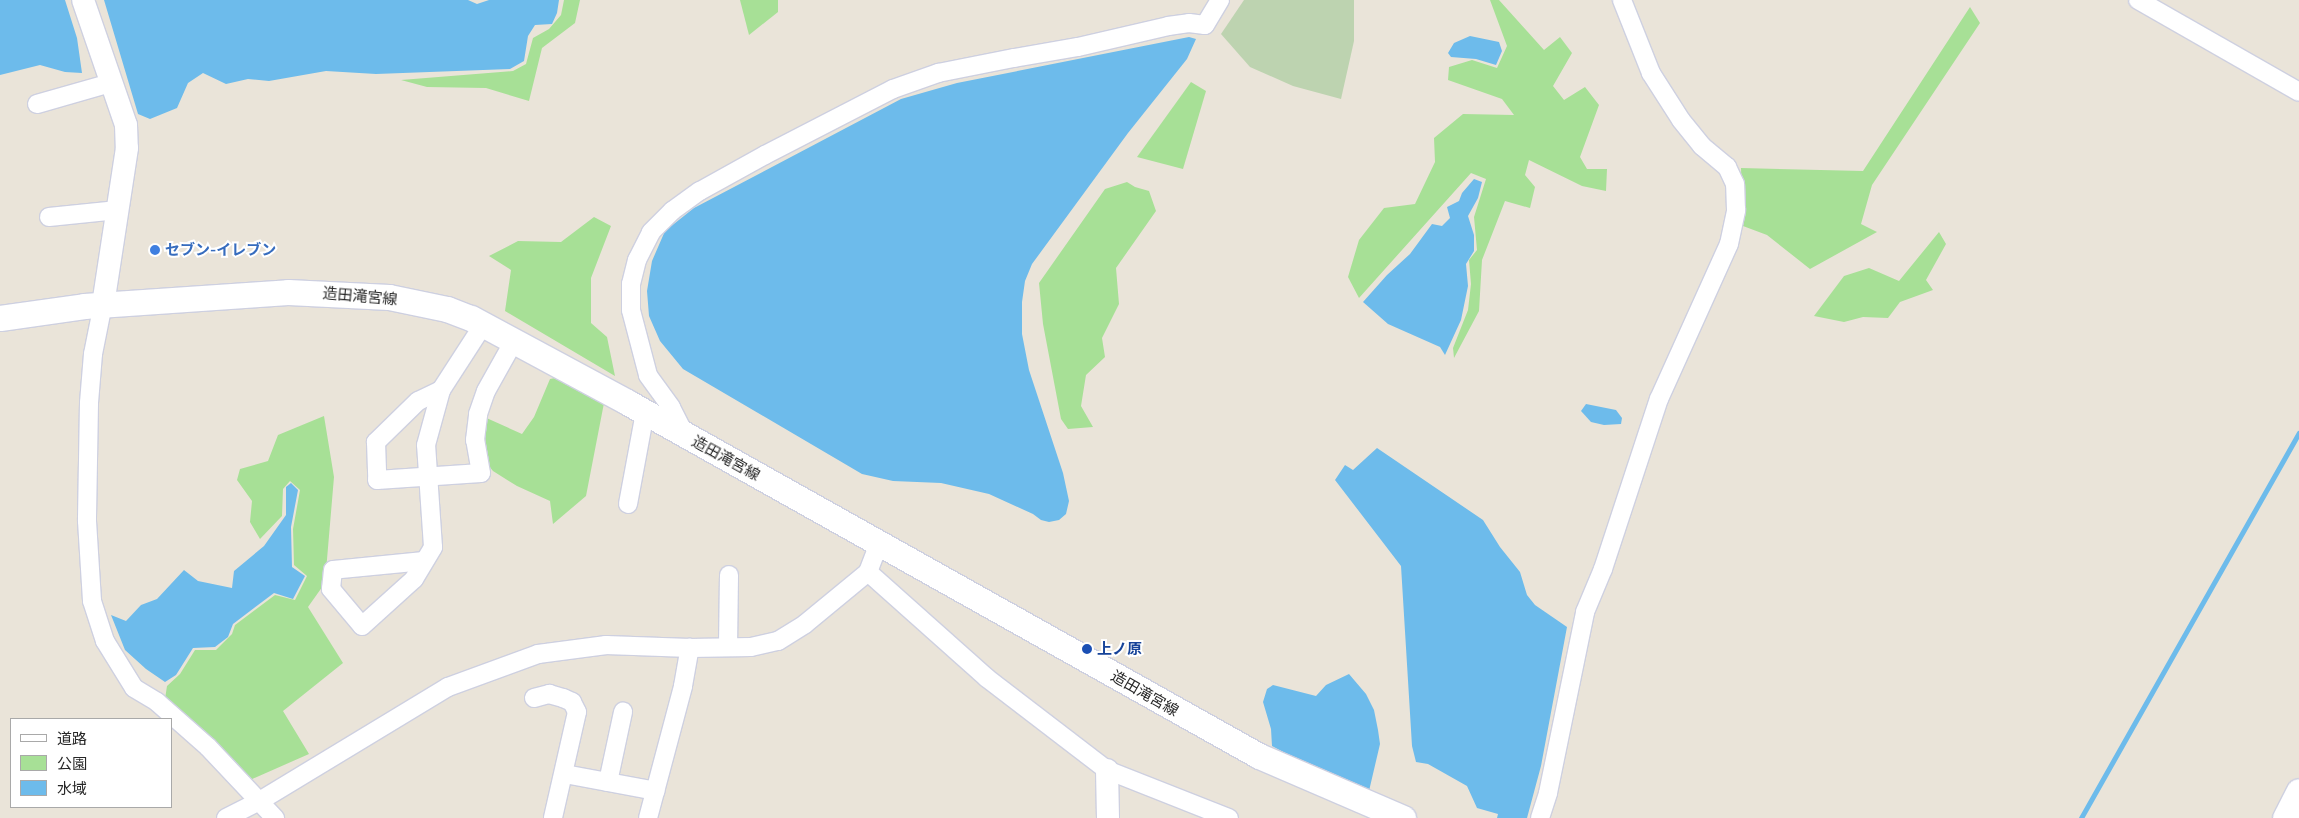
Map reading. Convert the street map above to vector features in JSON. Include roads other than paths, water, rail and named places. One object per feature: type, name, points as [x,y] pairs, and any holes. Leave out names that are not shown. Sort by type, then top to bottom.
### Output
[{"type":"main road","name":"造田滝宮線","points":[[0,318],[102,304],[288,292],[335,292],[411,300],[447,309],[514,341],[645,412],[1259,756],[1403,818]]},
{"type":"main road","points":[[2285,818],[2299,791]]},
{"type":"street","points":[[83,0],[126,125],[127,148],[93,354],[87,521],[92,601],[105,641],[134,688],[156,702],[208,746],[258,802],[275,818]]},
{"type":"street","points":[[686,435],[671,407],[648,376],[638,344],[631,310],[631,284],[638,260],[650,232],[672,211],[700,191],[892,89],[938,73],[1078,47],[1168,26],[1189,23],[1205,25],[1220,0]]},
{"type":"street","points":[[1540,818],[1548,793],[1586,612],[1616,533],[1659,399],[1729,244],[1736,210],[1735,184],[1727,166],[1702,146],[1681,120],[1651,73],[1622,0]]},
{"type":"street","points":[[2138,0],[2299,92]]},
{"type":"street","points":[[37,104],[110,83]]},
{"type":"street","points":[[49,217],[118,210]]},
{"type":"street","points":[[424,561],[333,570],[331,588],[362,626],[414,579],[432,547],[426,445],[441,390],[483,325]]},
{"type":"street","points":[[441,390],[418,401],[376,442],[376,480],[480,473],[474,440],[478,414],[486,391],[514,341]]},
{"type":"street","points":[[628,504],[645,412]]},
{"type":"street","points":[[226,818],[258,802],[448,687],[538,654],[606,645],[728,648],[751,647],[778,641],[805,624],[868,572],[879,543]]},
{"type":"street","points":[[868,572],[987,678],[1108,770],[1228,818]]},
{"type":"street","points":[[728,648],[729,575]]},
{"type":"street","points":[[648,818],[656,792],[690,648]]},
{"type":"street","points":[[534,698],[549,694],[563,698],[572,702],[576,712],[553,818]]},
{"type":"street","points":[[608,782],[622,712]]},
{"type":"street","points":[[1108,770],[1108,818]]},
{"type":"street","points":[[570,775],[656,792]]},
{"type":"water","points":[[0,0],[65,0],[77,38],[82,73],[65,72],[40,65],[0,75]]},
{"type":"water","points":[[104,0],[468,0],[477,4],[489,0],[559,0],[557,13],[552,24],[535,25],[528,36],[524,61],[510,69],[376,74],[326,71],[269,81],[248,79],[226,84],[203,73],[188,83],[177,108],[150,119],[138,114]]},
{"type":"water","points":[[1470,36],[1499,42],[1502,51],[1496,65],[1476,59],[1451,57],[1448,53],[1454,43]]},
{"type":"water","points":[[1189,37],[1196,39],[1187,59],[1128,133],[1032,264],[1025,281],[1022,302],[1022,334],[1029,370],[1063,473],[1069,501],[1066,514],[1059,520],[1049,522],[1041,520],[1033,514],[989,494],[941,483],[893,481],[862,474],[683,369],[660,341],[649,316],[647,291],[652,261],[665,231],[694,208],[901,99],[957,83]]},
{"type":"water","points":[[1474,179],[1482,182],[1478,198],[1468,216],[1474,235],[1474,251],[1466,264],[1468,286],[1461,320],[1445,355],[1440,347],[1388,324],[1363,302],[1387,275],[1410,254],[1432,224],[1442,226],[1450,218],[1447,207],[1459,201],[1462,193]]},
{"type":"water","points":[[1586,404],[1616,410],[1622,418],[1621,424],[1604,425],[1591,422],[1581,411]]},
{"type":"water","points":[[1377,448],[1483,520],[1500,547],[1520,572],[1527,595],[1535,605],[1567,627],[1541,766],[1527,818],[1497,818],[1498,814],[1477,808],[1467,786],[1428,764],[1416,762],[1412,746],[1401,566],[1335,480],[1345,465],[1353,470]]},
{"type":"water","points":[[291,483],[298,490],[291,527],[292,567],[305,576],[293,599],[274,593],[233,624],[228,637],[215,647],[193,648],[176,675],[165,682],[146,669],[125,650],[111,615],[126,621],[141,605],[157,599],[184,570],[198,581],[232,588],[234,571],[264,546],[286,515],[286,487]]},
{"type":"water","points":[[1349,674],[1366,694],[1374,710],[1378,730],[1380,744],[1369,791],[1302,762],[1272,746],[1271,729],[1263,702],[1267,689],[1273,685],[1316,696],[1326,685]]},
{"type":"waterway","points":[[2081,818],[2299,433]]},
{"type":"place","name":"セブン-イレブン","points":[[155,250]]},
{"type":"place","name":"上ノ原","points":[[1087,649]]}]
